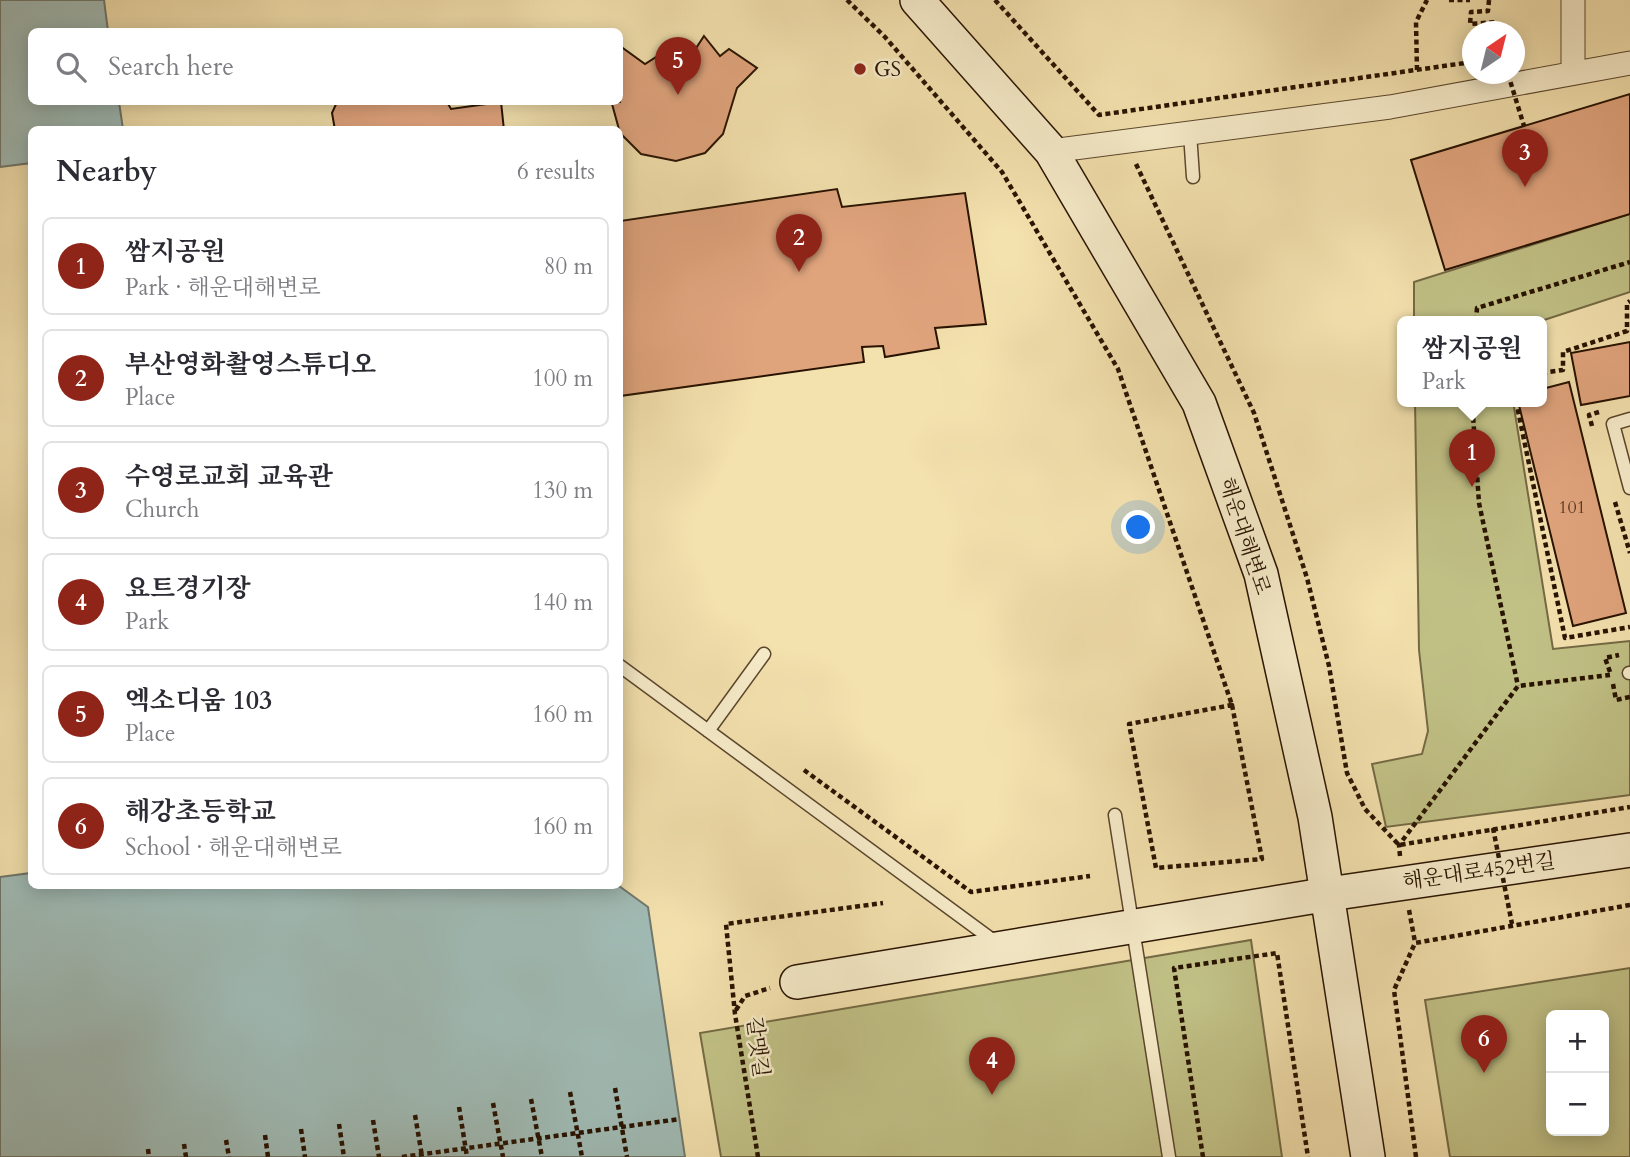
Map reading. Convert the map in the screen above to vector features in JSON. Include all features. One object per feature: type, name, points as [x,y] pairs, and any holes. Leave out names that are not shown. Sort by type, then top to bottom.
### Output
[{"type":"main road","name":"해운대해변로","points":[[917,0],[1051,151],[1199,403],[1261,574],[1315,817],[1368,1157]]},
{"type":"main road","name":"해운대로452번길","points":[[797,982],[1329,894],[1630,850]]},
{"type":"street","points":[[1573,0],[1573,73]]},
{"type":"street","points":[[1051,151],[1390,107],[1630,63]]},
{"type":"lane","points":[[1190,132],[1193,177]]},
{"type":"lane","points":[[1630,419],[1613,424],[1630,488]]},
{"type":"lane","points":[[708,731],[764,654]]},
{"type":"lane","points":[[623,668],[1004,948]]},
{"type":"lane","points":[[1115,816],[1169,1157]]},
{"type":"path","points":[[847,0],[885,37],[1002,172],[1118,369],[1232,705],[1262,859],[1156,868],[1129,724],[1232,705]]},
{"type":"path","points":[[995,0],[1099,115],[1462,63]]},
{"type":"path","points":[[1417,70],[1416,22],[1427,0]]},
{"type":"path","points":[[1449,0],[1470,0]]},
{"type":"path","points":[[1470,21],[1471,12],[1488,11],[1489,0]]},
{"type":"path","points":[[1511,84],[1524,126]]},
{"type":"path","points":[[1144,156],[1133,158],[1254,413],[1310,590],[1329,666],[1347,773],[1365,809],[1399,845]]},
{"type":"path","points":[[1476,316],[1477,307],[1630,262]]},
{"type":"path","points":[[1547,372],[1563,370],[1563,352],[1627,331],[1627,303],[1630,302]]},
{"type":"path","points":[[1472,407],[1479,503],[1518,685]]},
{"type":"path","points":[[1518,407],[1565,638],[1630,627]]},
{"type":"path","points":[[1399,845],[1518,685],[1611,674]]},
{"type":"path","points":[[804,770],[971,892],[1090,876]]},
{"type":"path","points":[[1399,845],[1630,807]]},
{"type":"path","points":[[1493,828],[1512,924]]},
{"type":"path","points":[[735,1014],[726,924],[883,903]]},
{"type":"path","points":[[1416,1157],[1394,990],[1415,943],[1630,905]]},
{"type":"path","points":[[1203,1157],[1174,968],[1277,953],[1308,1157]]},
{"type":"path","name":"갈맷길","points":[[758,1157],[735,1014],[745,996],[797,982]]},
{"type":"path","points":[[615,1088],[627,1157]]},
{"type":"path","points":[[570,1092],[582,1157]]},
{"type":"path","points":[[531,1099],[541,1157]]},
{"type":"path","points":[[493,1103],[503,1157]]},
{"type":"path","points":[[458,1107],[467,1157]]},
{"type":"path","points":[[415,1115],[422,1156]]},
{"type":"path","points":[[402,1157],[680,1119]]},
{"type":"path","points":[[373,1121],[379,1157]]},
{"type":"path","points":[[339,1124],[344,1157]]},
{"type":"path","points":[[301,1129],[305,1157]]},
{"type":"path","points":[[265,1135],[268,1157]]},
{"type":"path","points":[[226,1140],[229,1157]]},
{"type":"path","points":[[184,1144],[186,1157]]},
{"type":"path","points":[[148,1149],[149,1157]]},
{"type":"green space","points":[[1630,214],[1630,292],[1547,319],[1547,316],[1414,316],[1414,282]]},
{"type":"green space","points":[[1415,407],[1514,407],[1553,649],[1630,641],[1630,795],[1386,827],[1372,764],[1422,754],[1428,731],[1419,650]]},
{"type":"green space","points":[[1251,940],[1282,1157],[721,1157],[700,1033]]},
{"type":"green space","points":[[1630,968],[1630,1157],[1450,1157],[1425,1000]]},
{"type":"water","points":[[0,0],[104,0],[108,28],[28,28],[28,105],[119,105],[123,126],[28,126],[28,163],[0,167]]},
{"type":"water","points":[[28,873],[28,889],[623,889],[648,907],[685,1157],[0,1157],[0,877]]},
{"type":"building","points":[[704,36],[720,56],[729,49],[757,68],[737,88],[723,134],[705,153],[676,161],[641,154],[623,136],[623,126],[618,126],[612,105],[623,105],[623,48],[645,64],[664,52],[687,62]]},
{"type":"building","points":[[1630,94],[1630,214],[1445,270],[1411,160]]},
{"type":"building","points":[[336,105],[449,105],[451,109],[501,105],[504,126],[334,126],[332,113]]},
{"type":"building","points":[[837,189],[842,207],[965,193],[986,324],[935,328],[939,348],[885,357],[883,346],[862,347],[864,362],[623,396],[623,221]]},
{"type":"building","points":[[1630,342],[1630,396],[1581,405],[1571,353]]},
{"type":"building","points":[[1569,382],[1626,613],[1573,626],[1519,407],[1547,407],[1547,388]]},
{"type":"place","name":"GS","points":[[860,69]]},
{"type":"place","name":"엑소디움 103","points":[[678,95]]},
{"type":"place","name":"수영로교회 교육관","points":[[1525,187]]},
{"type":"place","name":"부산영화촬영스튜디오","points":[[799,272]]},
{"type":"place","name":"쌈지공원","points":[[1472,487]]},
{"type":"place","name":"해강초등학교","points":[[1484,1073]]},
{"type":"place","name":"요트경기장","points":[[992,1095]]}]
